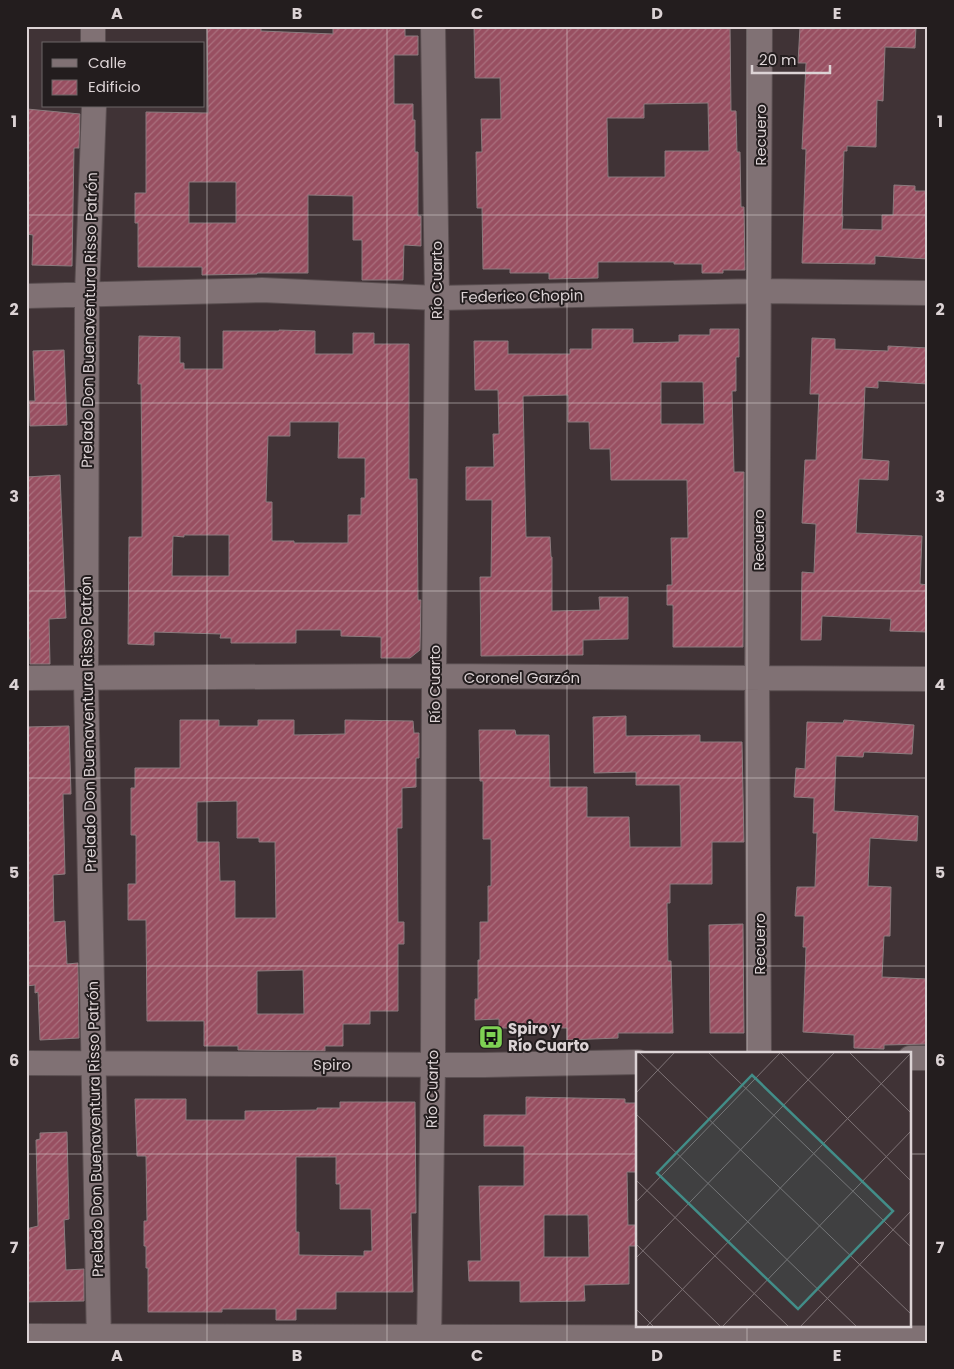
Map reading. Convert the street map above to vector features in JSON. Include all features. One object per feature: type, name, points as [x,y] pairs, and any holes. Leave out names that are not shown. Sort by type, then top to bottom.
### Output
[{"type":"street","points":[[93,26],[93,42]]},
{"type":"street","name":"Río Cuarto","points":[[429,1340],[433,1064],[437,298],[433,26]]},
{"type":"street","name":"Recuero","points":[[759,1052],[760,26]]},
{"type":"street","name":"Prelado Don Buenaventura Risso Patrón","points":[[94,108],[87,295],[86,679],[99,1339]]},
{"type":"street","name":"Federico Chopin","points":[[26,296],[262,290],[437,298],[760,291],[928,293]]},
{"type":"street","name":"Coronel Garzón","points":[[26,678],[434,676],[928,679]]},
{"type":"street","points":[[912,1058],[928,1058]]},
{"type":"street","name":"Spiro","points":[[26,1063],[433,1064],[636,1062]]},
{"type":"street","points":[[26,1336],[99,1339],[429,1340],[762,1335],[928,1338]]},
{"type":"building","points":[[207,26],[261,26],[261,31],[333,34],[333,26],[405,26],[405,36],[418,36],[418,55],[394,55],[394,104],[413,104],[415,152],[418,152],[418,216],[421,216],[421,246],[404,245],[403,280],[362,280],[362,240],[353,240],[353,196],[308,195],[308,273],[202,275],[202,267],[138,267],[138,223],[135,223],[135,193],[146,193],[146,112],[208,113]],"holes":[[[189,182],[236,182],[236,223],[189,223]]]},
{"type":"building","points":[[474,26],[730,26],[731,111],[736,111],[737,152],[740,152],[741,207],[744,207],[745,270],[723,270],[723,273],[702,273],[702,264],[598,262],[598,278],[549,279],[549,273],[510,273],[510,269],[483,269],[482,208],[477,208],[476,152],[482,152],[481,119],[501,119],[500,78],[475,78]],"holes":[[[708,103],[709,151],[665,151],[665,177],[608,177],[607,118],[644,118],[644,104]]]},
{"type":"building","points":[[835,26],[916,26],[915,48],[885,47],[883,101],[877,100],[876,147],[847,146],[847,151],[844,151],[842,229],[882,230],[882,215],[893,215],[894,185],[915,186],[915,191],[928,191],[928,259],[875,256],[875,264],[802,263],[806,149],[802,149],[806,63],[798,63],[800,27],[835,29]]},
{"type":"building","points":[[27,109],[80,114],[79,148],[74,148],[72,266],[32,265],[33,235],[26,234]]},
{"type":"building","points":[[592,329],[633,329],[633,343],[679,342],[679,335],[710,335],[710,329],[739,329],[739,357],[736,357],[736,391],[732,391],[734,472],[744,472],[743,647],[673,647],[673,605],[667,605],[667,585],[672,585],[671,538],[688,538],[687,480],[611,480],[610,449],[590,449],[589,422],[568,422],[568,395],[523,396],[526,537],[550,537],[552,611],[600,610],[599,597],[628,597],[628,639],[583,640],[583,655],[481,656],[480,577],[491,577],[492,500],[466,500],[466,467],[494,467],[493,434],[499,434],[498,390],[475,390],[474,341],[508,341],[508,354],[570,354],[570,349],[592,349]],"holes":[[[661,382],[703,382],[704,424],[661,424]]]},
{"type":"building","points":[[223,331],[315,331],[315,354],[353,354],[353,333],[374,333],[374,344],[409,344],[409,479],[417,479],[418,600],[421,600],[420,650],[410,658],[381,658],[381,637],[341,636],[341,630],[296,630],[296,643],[231,643],[231,638],[220,638],[221,634],[154,632],[154,645],[128,644],[129,537],[142,537],[141,384],[138,384],[139,336],[180,337],[180,363],[184,363],[184,369],[223,369]],"holes":[[[290,422],[339,422],[338,458],[365,458],[365,498],[361,498],[361,515],[348,515],[348,543],[272,541],[272,502],[266,502],[268,436],[290,436]],[[184,535],[229,535],[229,576],[172,576],[173,536],[184,537]]]},
{"type":"building","points":[[812,338],[835,339],[835,349],[888,351],[888,346],[928,348],[928,384],[878,381],[878,388],[865,387],[862,459],[889,461],[888,480],[859,479],[856,533],[922,536],[920,584],[928,585],[928,632],[890,631],[891,619],[822,616],[821,640],[801,640],[802,572],[814,573],[816,524],[802,523],[805,460],[816,460],[819,394],[810,394]]},
{"type":"building","points":[[64,350],[67,425],[30,426],[29,401],[35,401],[33,351]]},
{"type":"building","points":[[60,475],[66,618],[49,619],[50,664],[30,664],[30,639],[26,639],[26,477]]},
{"type":"building","points":[[626,716],[626,736],[700,735],[700,742],[742,742],[744,842],[712,842],[712,884],[670,884],[670,903],[667,903],[668,961],[671,961],[673,1033],[618,1033],[618,1038],[567,1040],[567,1028],[499,1028],[499,1019],[475,1020],[475,999],[478,999],[478,960],[480,960],[480,922],[488,922],[488,886],[491,886],[491,839],[483,839],[483,781],[480,781],[479,730],[515,730],[516,735],[549,735],[550,787],[587,787],[587,817],[629,817],[630,847],[681,847],[680,785],[636,785],[636,772],[594,773],[593,717]]},
{"type":"building","points":[[180,720],[219,720],[219,726],[258,726],[258,720],[294,720],[294,735],[345,734],[345,720],[413,721],[414,733],[419,733],[419,758],[416,758],[416,787],[402,788],[402,828],[397,828],[398,922],[404,922],[404,944],[398,944],[398,1011],[370,1011],[370,1024],[343,1024],[343,1046],[325,1046],[325,1051],[238,1050],[238,1046],[204,1046],[204,1021],[147,1021],[146,920],[128,920],[128,884],[136,884],[136,835],[131,835],[131,788],[135,788],[135,768],[180,768]],"holes":[[[237,801],[237,838],[259,838],[259,842],[275,842],[276,918],[235,918],[235,881],[220,881],[219,842],[197,842],[197,802]],[[303,970],[304,1014],[257,1014],[257,971]]]},
{"type":"building","points":[[844,720],[914,725],[912,754],[864,752],[863,757],[836,756],[834,811],[918,816],[917,841],[870,838],[868,886],[891,887],[890,936],[884,936],[882,977],[928,979],[928,1044],[884,1045],[884,1049],[854,1048],[854,1035],[803,1032],[806,947],[803,947],[804,916],[795,916],[797,887],[815,887],[817,833],[813,833],[814,798],[794,797],[796,768],[805,769],[807,722],[843,723]]},
{"type":"building","points":[[69,726],[71,794],[63,794],[65,874],[53,875],[54,922],[65,921],[67,964],[78,963],[79,1038],[40,1040],[38,992],[35,993],[35,985],[26,986],[26,727]]},
{"type":"building","points":[[743,924],[744,1033],[710,1033],[709,925]]},
{"type":"building","points":[[526,1097],[625,1099],[625,1103],[636,1103],[636,1172],[627,1172],[628,1225],[636,1225],[636,1246],[629,1246],[629,1284],[584,1285],[585,1301],[520,1302],[520,1281],[469,1281],[468,1261],[481,1261],[479,1186],[524,1186],[524,1146],[484,1146],[484,1115],[526,1115]],"holes":[[[544,1215],[588,1215],[589,1257],[544,1257]]]},
{"type":"building","points":[[135,1099],[186,1099],[186,1120],[245,1120],[245,1111],[340,1108],[340,1102],[415,1102],[416,1213],[411,1213],[413,1292],[336,1292],[336,1309],[296,1309],[296,1320],[276,1320],[276,1309],[222,1309],[222,1312],[148,1312],[148,1268],[146,1268],[146,1246],[144,1246],[144,1221],[147,1221],[146,1156],[137,1156]],"holes":[[[296,1157],[336,1157],[336,1184],[340,1184],[340,1209],[371,1209],[372,1251],[364,1251],[364,1256],[299,1255],[299,1232],[296,1232]]]},
{"type":"building","points":[[67,1132],[69,1219],[64,1220],[66,1270],[84,1269],[84,1301],[26,1302],[26,1229],[38,1226],[36,1140],[40,1139],[40,1133]]},
{"type":"place","name":"Spiro y Río Cuarto","points":[[491,1037]]}]
